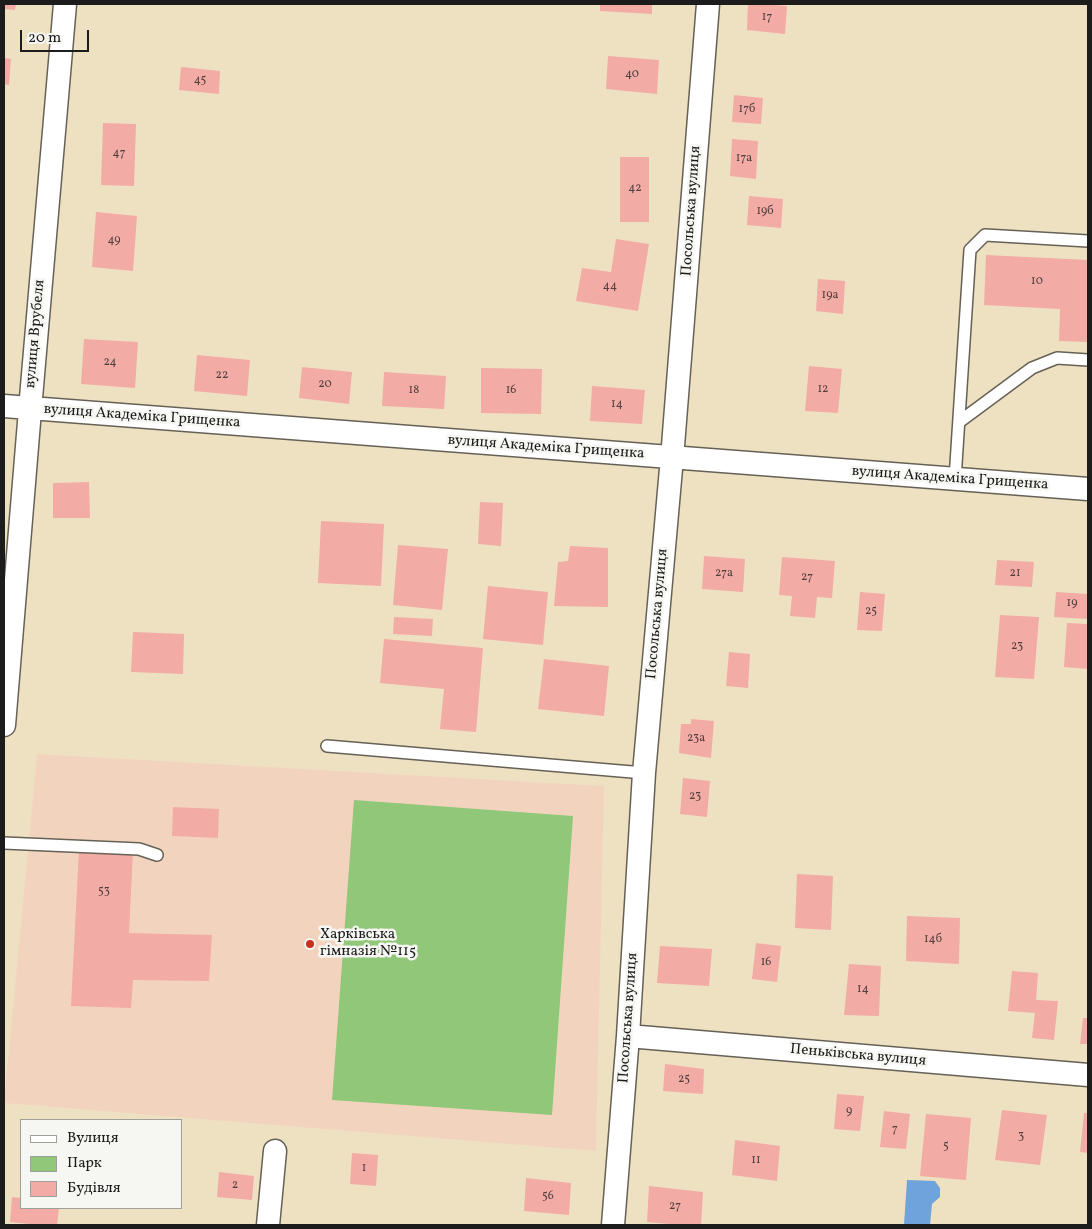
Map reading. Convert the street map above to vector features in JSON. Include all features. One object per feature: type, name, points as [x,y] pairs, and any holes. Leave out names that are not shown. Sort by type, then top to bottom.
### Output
[{"type":"street","name":"вулиця Врубеля","points":[[4,725],[7,641],[30,408],[65,4]]},
{"type":"street","name":"Посольська вулиця","points":[[613,1225],[628,1036],[644,773],[672,458],[708,4]]},
{"type":"street","name":"вулиця Академіка Грищенка","points":[[4,406],[1088,489]]},
{"type":"street","name":"Пеньківська вулиця","points":[[628,1036],[1088,1075]]},
{"type":"street","points":[[268,1225],[275,1151]]},
{"type":"lane","points":[[955,479],[970,250],[985,236],[1088,241]]},
{"type":"lane","points":[[959,422],[1032,368],[1057,358],[1088,360]]},
{"type":"lane","points":[[328,746],[644,773]]},
{"type":"lane","points":[[4,843],[138,850],[157,854]]},
{"type":"shaded area","name":"Харківська гімназія №115","points":[[37,754],[604,786],[596,1151],[4,1103]]},
{"type":"green space","points":[[354,800],[573,816],[552,1115],[332,1100]]},
{"type":"water","points":[[907,1180],[935,1181],[940,1188],[940,1197],[932,1204],[930,1225],[904,1225]]},
{"type":"building","points":[[4,4],[16,4],[15,10],[4,9]]},
{"type":"building","points":[[600,4],[652,4],[652,14],[600,11]]},
{"type":"building","points":[[748,4],[787,6],[785,34],[747,30]]},
{"type":"building","points":[[608,56],[659,60],[657,94],[606,89]]},
{"type":"building","points":[[4,58],[11,59],[9,85],[4,84]]},
{"type":"building","points":[[181,67],[220,71],[219,94],[179,90]]},
{"type":"building","points":[[734,95],[763,98],[761,124],[732,122]]},
{"type":"building","points":[[103,123],[136,124],[134,186],[101,185]]},
{"type":"building","points":[[732,139],[758,141],[756,179],[730,176]]},
{"type":"building","points":[[620,157],[649,157],[649,222],[620,222]]},
{"type":"building","points":[[749,196],[783,199],[781,228],[747,225]]},
{"type":"building","points":[[96,212],[137,216],[133,271],[92,267]]},
{"type":"building","points":[[616,239],[649,244],[638,311],[576,301],[582,268],[611,272]]},
{"type":"building","points":[[986,255],[1088,260],[1088,342],[1059,341],[1060,309],[984,305]]},
{"type":"building","points":[[818,279],[845,281],[843,314],[816,311]]},
{"type":"building","points":[[84,339],[138,342],[135,388],[81,384]]},
{"type":"building","points":[[197,355],[250,360],[247,396],[194,391]]},
{"type":"building","points":[[809,366],[842,369],[838,413],[805,411]]},
{"type":"building","points":[[302,367],[352,372],[349,404],[299,398]]},
{"type":"building","points":[[481,368],[542,369],[541,414],[481,413]]},
{"type":"building","points":[[384,372],[446,376],[444,409],[382,406]]},
{"type":"building","points":[[592,386],[645,390],[642,424],[590,421]]},
{"type":"building","points":[[89,482],[90,518],[53,518],[53,483]]},
{"type":"building","points":[[480,502],[503,503],[501,546],[478,544]]},
{"type":"building","points":[[321,521],[384,524],[381,586],[318,583]]},
{"type":"building","points":[[398,545],[448,549],[442,610],[393,605]]},
{"type":"building","points":[[570,546],[608,548],[608,607],[554,606],[558,562],[568,561]]},
{"type":"building","points":[[704,556],[745,559],[743,592],[702,589]]},
{"type":"building","points":[[782,557],[835,561],[832,598],[817,597],[815,618],[790,616],[792,596],[779,595]]},
{"type":"building","points":[[997,560],[1034,562],[1032,587],[995,585]]},
{"type":"building","points":[[488,586],[548,592],[543,645],[483,639]]},
{"type":"building","points":[[860,592],[885,594],[882,631],[857,630]]},
{"type":"building","points":[[1056,592],[1088,594],[1088,619],[1054,617]]},
{"type":"building","points":[[1000,615],[1039,617],[1034,679],[995,677]]},
{"type":"building","points":[[394,617],[433,619],[432,636],[393,634]]},
{"type":"building","points":[[1067,623],[1088,624],[1088,669],[1064,667]]},
{"type":"building","points":[[133,632],[184,634],[183,674],[131,672]]},
{"type":"building","points":[[384,639],[483,648],[476,732],[440,729],[444,689],[380,683]]},
{"type":"building","points":[[729,652],[750,654],[748,688],[726,686]]},
{"type":"building","points":[[544,659],[609,666],[604,716],[538,709]]},
{"type":"building","points":[[691,719],[714,721],[711,758],[679,753],[681,724],[691,724]]},
{"type":"building","points":[[683,778],[710,781],[707,817],[680,814]]},
{"type":"building","points":[[173,807],[219,809],[218,838],[172,836]]},
{"type":"building","points":[[79,849],[133,851],[129,933],[212,935],[209,981],[133,980],[131,1008],[71,1006]]},
{"type":"building","points":[[797,874],[833,876],[831,930],[795,928]]},
{"type":"building","points":[[907,916],[960,918],[959,964],[906,961]]},
{"type":"building","points":[[756,943],[781,946],[777,982],[752,979]]},
{"type":"building","points":[[660,946],[712,949],[709,986],[657,983]]},
{"type":"building","points":[[849,964],[881,966],[879,1016],[844,1015]]},
{"type":"building","points":[[1012,971],[1038,973],[1036,1000],[1058,1001],[1054,1040],[1032,1038],[1035,1013],[1008,1011]]},
{"type":"building","points":[[1083,1018],[1088,1018],[1088,1044],[1080,1044]]},
{"type":"building","points":[[665,1064],[704,1069],[703,1094],[663,1091]]},
{"type":"building","points":[[837,1094],[864,1096],[860,1131],[834,1129]]},
{"type":"building","points":[[1002,1110],[1047,1115],[1040,1165],[995,1160]]},
{"type":"building","points":[[884,1111],[910,1114],[906,1149],[880,1147]]},
{"type":"building","points":[[1084,1113],[1088,1113],[1088,1153],[1080,1152]]},
{"type":"building","points":[[926,1114],[971,1118],[966,1180],[920,1176]]},
{"type":"building","points":[[735,1140],[780,1146],[777,1181],[732,1175]]},
{"type":"building","points":[[352,1153],[378,1155],[376,1186],[350,1184]]},
{"type":"building","points":[[219,1172],[254,1176],[252,1200],[217,1197]]},
{"type":"building","points":[[526,1178],[571,1183],[569,1215],[524,1211]]},
{"type":"building","points":[[649,1186],[703,1192],[701,1225],[647,1222]]},
{"type":"building","points":[[12,1197],[20,1198],[20,1209],[59,1209],[57,1225],[10,1222]]},
{"type":"place","name":"Харківська гімназія №115","points":[[310,944]]}]
